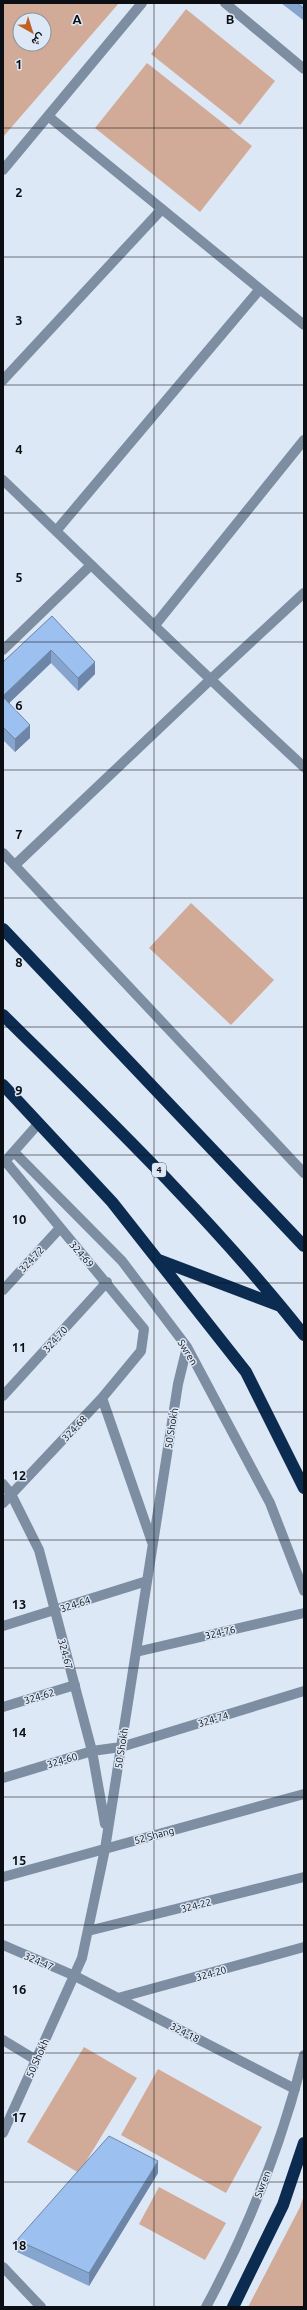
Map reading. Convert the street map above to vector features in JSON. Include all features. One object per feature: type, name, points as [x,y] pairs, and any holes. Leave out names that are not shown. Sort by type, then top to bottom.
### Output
[{"type":"highway","points":[[3,929],[304,1246]]},
{"type":"highway","name":"4","points":[[3,1015],[160,1171],[282,1307],[304,1335]]},
{"type":"highway","points":[[3,1085],[112,1202],[246,1372],[304,1488]]},
{"type":"highway","points":[[157,1259],[282,1307]]},
{"type":"highway","points":[[232,2307],[242,2291],[283,2205],[304,2143]]},
{"type":"street","points":[[3,170],[142,3]]},
{"type":"street","points":[[225,3],[304,69]]},
{"type":"street","points":[[48,116],[304,325]]},
{"type":"street","points":[[3,380],[162,209]]},
{"type":"street","points":[[56,531],[260,289]]},
{"type":"street","points":[[155,625],[304,440]]},
{"type":"street","points":[[3,480],[155,625],[210,680],[304,767]]},
{"type":"street","points":[[3,650],[91,565]]},
{"type":"street","points":[[15,865],[304,593]]},
{"type":"street","points":[[3,853],[304,1173]]},
{"type":"street","points":[[4,1163],[39,1123]]},
{"type":"street","name":"Swren","points":[[14,1152],[122,1261],[187,1347],[270,1503],[304,1591]]},
{"type":"street","name":"324-69","points":[[4,1163],[107,1282],[144,1329],[141,1351]]},
{"type":"street","name":"324-72","points":[[3,1290],[60,1228]]},
{"type":"street","name":"324-70","points":[[3,1396],[107,1282]]},
{"type":"street","name":"50 Shokh","points":[[4,2127],[82,1958],[107,1832],[178,1384],[187,1347]]},
{"type":"street","name":"324-68","points":[[3,1503],[102,1398],[141,1351]]},
{"type":"street","points":[[102,1398],[153,1544]]},
{"type":"street","name":"324-67","points":[[3,1484],[11,1494],[39,1550],[92,1751],[107,1832]]},
{"type":"street","name":"324-64","points":[[3,1626],[147,1581]]},
{"type":"street","name":"324-76","points":[[136,1652],[304,1613]]},
{"type":"street","name":"324-62","points":[[3,1707],[75,1685]]},
{"type":"street","name":"324-74","points":[[121,1747],[304,1690]]},
{"type":"street","name":"324-60","points":[[3,1778],[92,1751],[121,1747]]},
{"type":"street","name":"52 Shang","points":[[3,1877],[304,1794]]},
{"type":"street","name":"324-22","points":[[88,1931],[304,1877]]},
{"type":"street","name":"324-47","points":[[3,1945],[74,1976]]},
{"type":"street","name":"324-20","points":[[118,1998],[304,1948]]},
{"type":"street","name":"324-18","points":[[74,1976],[296,2089]]},
{"type":"street","points":[[3,2040],[36,2060]]},
{"type":"street","name":"Swren","points":[[206,2307],[224,2274],[252,2211],[296,2089],[304,2055]]},
{"type":"street","points":[[3,2266],[41,2307]]},
{"type":"shaded area","points":[[3,3],[119,3],[3,137]]},
{"type":"shaded area","points":[[186,9],[275,81],[240,125],[151,54]]},
{"type":"shaded area","points":[[147,63],[252,146],[200,212],[95,128]]},
{"type":"shaded area","points":[[191,903],[274,980],[231,1025],[149,948]]},
{"type":"shaded area","points":[[84,2047],[137,2078],[79,2173],[27,2142]]},
{"type":"shaded area","points":[[158,2069],[262,2127],[226,2193],[121,2135]]},
{"type":"shaded area","points":[[159,2187],[226,2223],[205,2260],[139,2224]]},
{"type":"shaded area","points":[[304,2195],[304,2307],[248,2307],[300,2207]]},
{"type":"building","points":[[297,3],[304,3],[304,7],[303,8]]},
{"type":"building","points":[[52,616],[95,662],[78,678],[51,650],[3,696],[3,662]]},
{"type":"building","points":[[3,697],[30,725],[15,739],[3,727]]},
{"type":"building","points":[[109,2136],[158,2161],[89,2273],[17,2240]]}]
